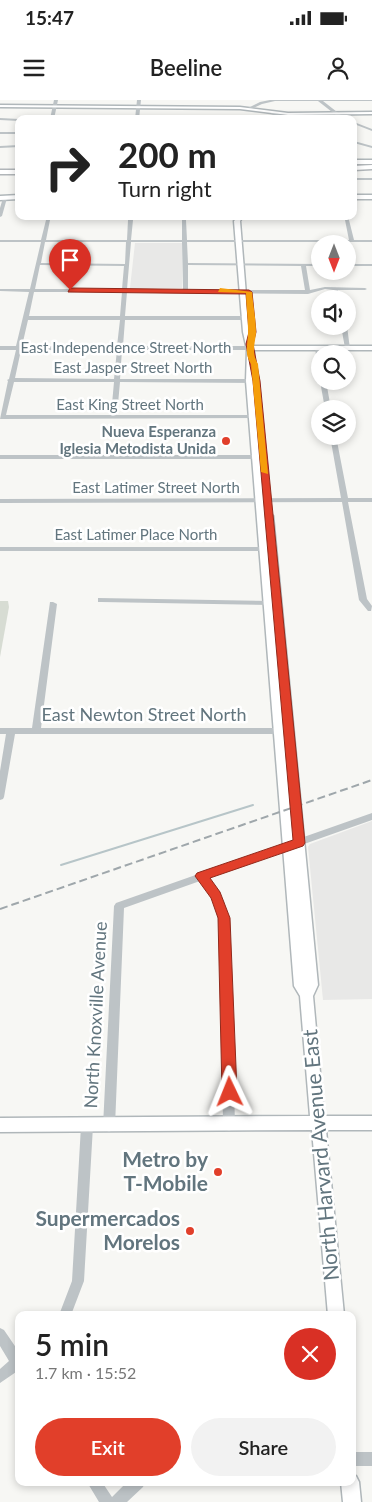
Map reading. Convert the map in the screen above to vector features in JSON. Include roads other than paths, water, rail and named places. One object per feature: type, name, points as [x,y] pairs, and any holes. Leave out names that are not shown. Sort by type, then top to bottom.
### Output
[{"type":"highway","points":[[0,170],[15,170]]},
{"type":"highway","points":[[357,170],[372,170]]},
{"type":"main road","points":[[230,101],[231,115]]},
{"type":"main road","points":[[0,106],[54,108],[250,108],[272,113],[372,113]]},
{"type":"main road","points":[[357,162],[372,162]]},
{"type":"main road","points":[[357,197],[372,197]]},
{"type":"main road","name":"North Harvard Avenue East","points":[[241,220],[248,318],[252,332],[249,339],[251,358],[249,364],[257,417],[300,916],[300,986],[306,995],[336,1311]]},
{"type":"main road","name":"East Independence Street North","points":[[250,348],[311,348]]},
{"type":"main road","name":"East Independence Street North","points":[[356,348],[372,348]]},
{"type":"main road","points":[[0,1125],[109,1126],[372,1123]]},
{"type":"main road","points":[[350,1486],[352,1502]]},
{"type":"street","points":[[53,115],[56,100]]},
{"type":"street","points":[[137,115],[138,100]]},
{"type":"street","points":[[319,100],[335,114]]},
{"type":"street","points":[[250,108],[269,101],[372,100]]},
{"type":"street","points":[[272,113],[278,115]]},
{"type":"street","points":[[0,119],[15,120]]},
{"type":"street","points":[[357,124],[372,130]]},
{"type":"street","points":[[0,133],[15,133]]},
{"type":"street","points":[[357,144],[372,141]]},
{"type":"street","points":[[361,144],[372,147]]},
{"type":"street","points":[[0,152],[2,147],[15,146]]},
{"type":"street","points":[[357,179],[372,179]]},
{"type":"street","points":[[0,216],[3,198]]},
{"type":"street","points":[[2,417],[47,220]]},
{"type":"street","points":[[114,417],[131,220]]},
{"type":"street","points":[[184,220],[186,290]]},
{"type":"street","points":[[347,220],[351,235]]},
{"type":"street","points":[[0,241],[311,241]]},
{"type":"street","points":[[356,241],[372,241]]},
{"type":"street","points":[[38,264],[127,265]]},
{"type":"street","points":[[186,264],[311,264]]},
{"type":"street","points":[[303,264],[308,292]]},
{"type":"street","points":[[356,264],[372,265]]},
{"type":"street","points":[[0,290],[308,292],[335,288],[365,288]]},
{"type":"street","points":[[26,318],[248,318]]},
{"type":"street","name":"East Independence Street North","points":[[0,348],[250,348]]},
{"type":"street","name":"East Jasper Street North","points":[[10,380],[253,381]]},
{"type":"street","name":"East King Street North","points":[[2,417],[257,417]]},
{"type":"street","points":[[335,445],[363,600],[371,609]]},
{"type":"street","points":[[0,457],[260,457]]},
{"type":"street","name":"East Latimer Street North","points":[[0,501],[372,500]]},
{"type":"street","name":"East Latimer Place North","points":[[0,549],[268,549]]},
{"type":"street","points":[[101,600],[273,603]]},
{"type":"street","points":[[36,731],[53,604]]},
{"type":"street","name":"East Newton Street North","points":[[0,731],[284,731]]},
{"type":"street","points":[[0,798],[11,731]]},
{"type":"street","points":[[229,1125],[225,926],[219,902],[201,876],[372,816]]},
{"type":"street","name":"North Knoxville Avenue","points":[[109,1126],[120,906],[201,876]]},
{"type":"street","name":"North Knoxville Avenue","points":[[66,1311],[78,1281],[87,1126]]},
{"type":"street","points":[[0,1334],[15,1357]]},
{"type":"street","points":[[0,1377],[15,1364]]},
{"type":"street","points":[[356,1458],[372,1459]]},
{"type":"street","points":[[96,1486],[106,1502]]},
{"type":"street","points":[[117,1502],[134,1486]]},
{"type":"waterway","points":[[61,865],[253,805]]},
{"type":"railway","points":[[0,909],[372,780]]},
{"type":"place","name":"Nueva Esperanza Iglesia Metodista Unida","points":[[226,441]]},
{"type":"place","name":"Metro by T-Mobile","points":[[218,1172]]},
{"type":"place","name":"Supermercados Morelos","points":[[190,1231]]}]
